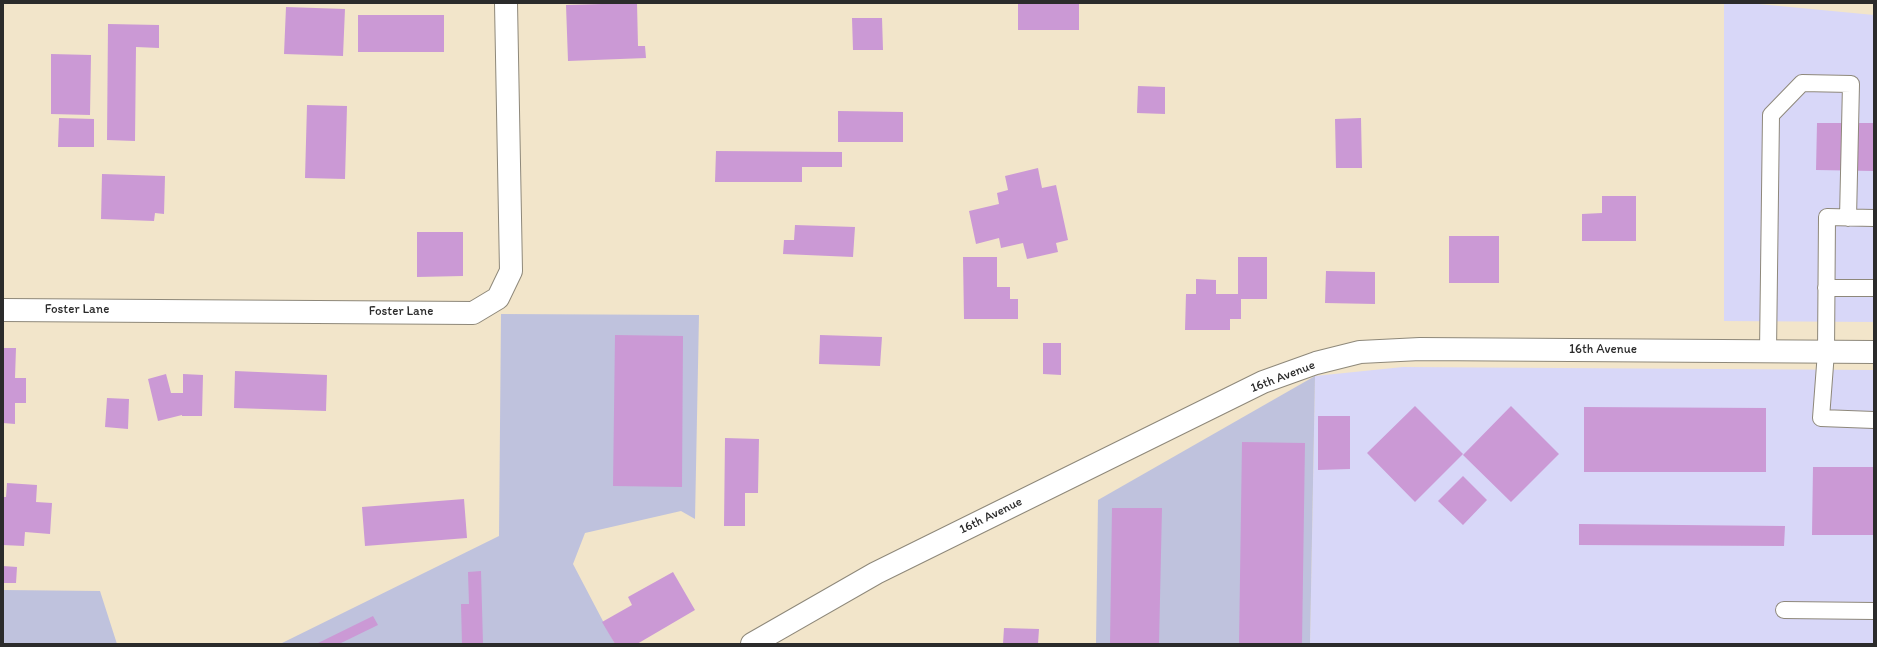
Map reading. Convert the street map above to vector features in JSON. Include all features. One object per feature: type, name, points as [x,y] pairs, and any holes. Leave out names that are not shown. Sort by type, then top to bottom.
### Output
[{"type":"street","name":"Foster Lane","points":[[3,310],[473,313],[498,298],[511,271],[506,3]]},
{"type":"street","name":"16th Avenue","points":[[752,644],[876,573],[1262,382],[1316,363],[1360,352],[1420,348],[1874,352]]},
{"type":"lane","points":[[1768,352],[1771,116],[1802,83],[1850,84],[1848,218]]},
{"type":"lane","points":[[1874,218],[1827,217],[1826,352],[1821,418],[1874,420]]},
{"type":"lane","points":[[1826,288],[1874,288]]},
{"type":"lane","points":[[1784,610],[1874,611]]},
{"type":"shaded area","points":[[1724,3],[1748,3],[1874,15],[1874,322],[1724,321]]},
{"type":"shaded area","points":[[501,314],[699,315],[695,519],[681,511],[585,533],[573,564],[615,644],[280,644],[499,536]]},
{"type":"shaded area","points":[[1403,367],[1874,370],[1874,644],[1310,644],[1315,376]]},
{"type":"shaded area","points":[[1315,376],[1310,644],[1096,644],[1098,500]]},
{"type":"shaded area","points":[[3,590],[100,591],[117,644],[3,644]]},
{"type":"building","points":[[637,3],[638,46],[645,46],[646,58],[568,61],[566,5]]},
{"type":"building","points":[[1018,3],[1079,3],[1079,30],[1018,30]]},
{"type":"building","points":[[286,7],[345,9],[343,56],[284,54]]},
{"type":"building","points":[[358,15],[444,15],[444,52],[358,52]]},
{"type":"building","points":[[852,18],[882,18],[883,50],[853,50]]},
{"type":"building","points":[[108,24],[159,25],[159,48],[136,47],[135,141],[107,140]]},
{"type":"building","points":[[51,54],[91,55],[90,115],[51,114]]},
{"type":"building","points":[[1138,86],[1165,87],[1165,114],[1137,113]]},
{"type":"building","points":[[307,105],[347,106],[345,179],[305,178]]},
{"type":"building","points":[[838,111],[903,112],[903,142],[838,142]]},
{"type":"building","points":[[59,118],[94,119],[94,147],[58,147]]},
{"type":"building","points":[[1361,118],[1362,168],[1336,168],[1335,119]]},
{"type":"building","points":[[1817,123],[1874,123],[1874,171],[1816,170]]},
{"type":"building","points":[[716,151],[842,152],[842,167],[802,167],[802,182],[715,182]]},
{"type":"building","points":[[1038,168],[1042,188],[1056,185],[1068,240],[1056,243],[1058,252],[1027,259],[1023,243],[1001,248],[999,238],[976,244],[969,211],[999,204],[997,193],[1008,190],[1005,176]]},
{"type":"building","points":[[102,174],[165,176],[164,214],[155,213],[154,221],[101,219]]},
{"type":"building","points":[[1602,196],[1636,196],[1636,241],[1582,241],[1582,214],[1602,213]]},
{"type":"building","points":[[795,225],[855,227],[853,257],[783,254],[784,240],[794,240]]},
{"type":"building","points":[[417,232],[463,232],[463,276],[417,277]]},
{"type":"building","points":[[1449,236],[1499,236],[1499,283],[1449,283]]},
{"type":"building","points":[[963,257],[997,257],[997,287],[1010,287],[1010,299],[1018,299],[1018,319],[964,319]]},
{"type":"building","points":[[1238,257],[1267,257],[1267,299],[1241,299],[1241,319],[1230,319],[1230,330],[1185,330],[1186,294],[1196,294],[1196,279],[1216,280],[1216,294],[1238,294]]},
{"type":"building","points":[[1326,271],[1375,272],[1375,304],[1325,303]]},
{"type":"building","points":[[615,335],[683,336],[682,487],[613,486]]},
{"type":"building","points":[[820,335],[882,337],[880,366],[819,364]]},
{"type":"building","points":[[1043,343],[1061,343],[1061,375],[1043,374]]},
{"type":"building","points":[[3,348],[16,348],[15,378],[26,378],[26,403],[15,403],[15,424],[3,423]]},
{"type":"building","points":[[235,371],[327,375],[326,411],[234,408]]},
{"type":"building","points":[[166,374],[171,393],[183,393],[183,374],[203,375],[202,416],[182,415],[158,421],[148,379]]},
{"type":"building","points":[[107,398],[129,399],[128,429],[105,427]]},
{"type":"building","points":[[1415,406],[1463,454],[1415,502],[1367,453]]},
{"type":"building","points":[[1511,406],[1559,454],[1511,502],[1463,455]]},
{"type":"building","points":[[1584,407],[1766,408],[1766,472],[1584,472]]},
{"type":"building","points":[[1318,416],[1350,416],[1350,469],[1318,470]]},
{"type":"building","points":[[725,438],[759,439],[758,493],[745,493],[745,526],[724,526]]},
{"type":"building","points":[[1242,442],[1305,443],[1302,644],[1239,644]]},
{"type":"building","points":[[1813,467],[1874,467],[1874,535],[1812,535]]},
{"type":"building","points":[[1463,476],[1487,500],[1463,525],[1438,501]]},
{"type":"building","points":[[7,483],[37,485],[36,502],[52,503],[50,534],[25,532],[24,546],[3,545],[3,497],[6,497]]},
{"type":"building","points":[[464,499],[467,538],[365,546],[362,507]]},
{"type":"building","points":[[1112,508],[1162,508],[1159,644],[1110,644]]},
{"type":"building","points":[[1579,524],[1785,526],[1784,546],[1579,545]]},
{"type":"building","points":[[3,566],[17,567],[16,583],[3,583]]},
{"type":"building","points":[[481,571],[483,644],[462,644],[461,604],[469,604],[468,572]]},
{"type":"building","points":[[673,572],[695,610],[637,644],[615,644],[602,622],[632,605],[628,597]]},
{"type":"building","points":[[373,616],[378,625],[339,644],[316,644]]},
{"type":"building","points":[[1004,628],[1039,629],[1038,644],[1003,644]]}]
